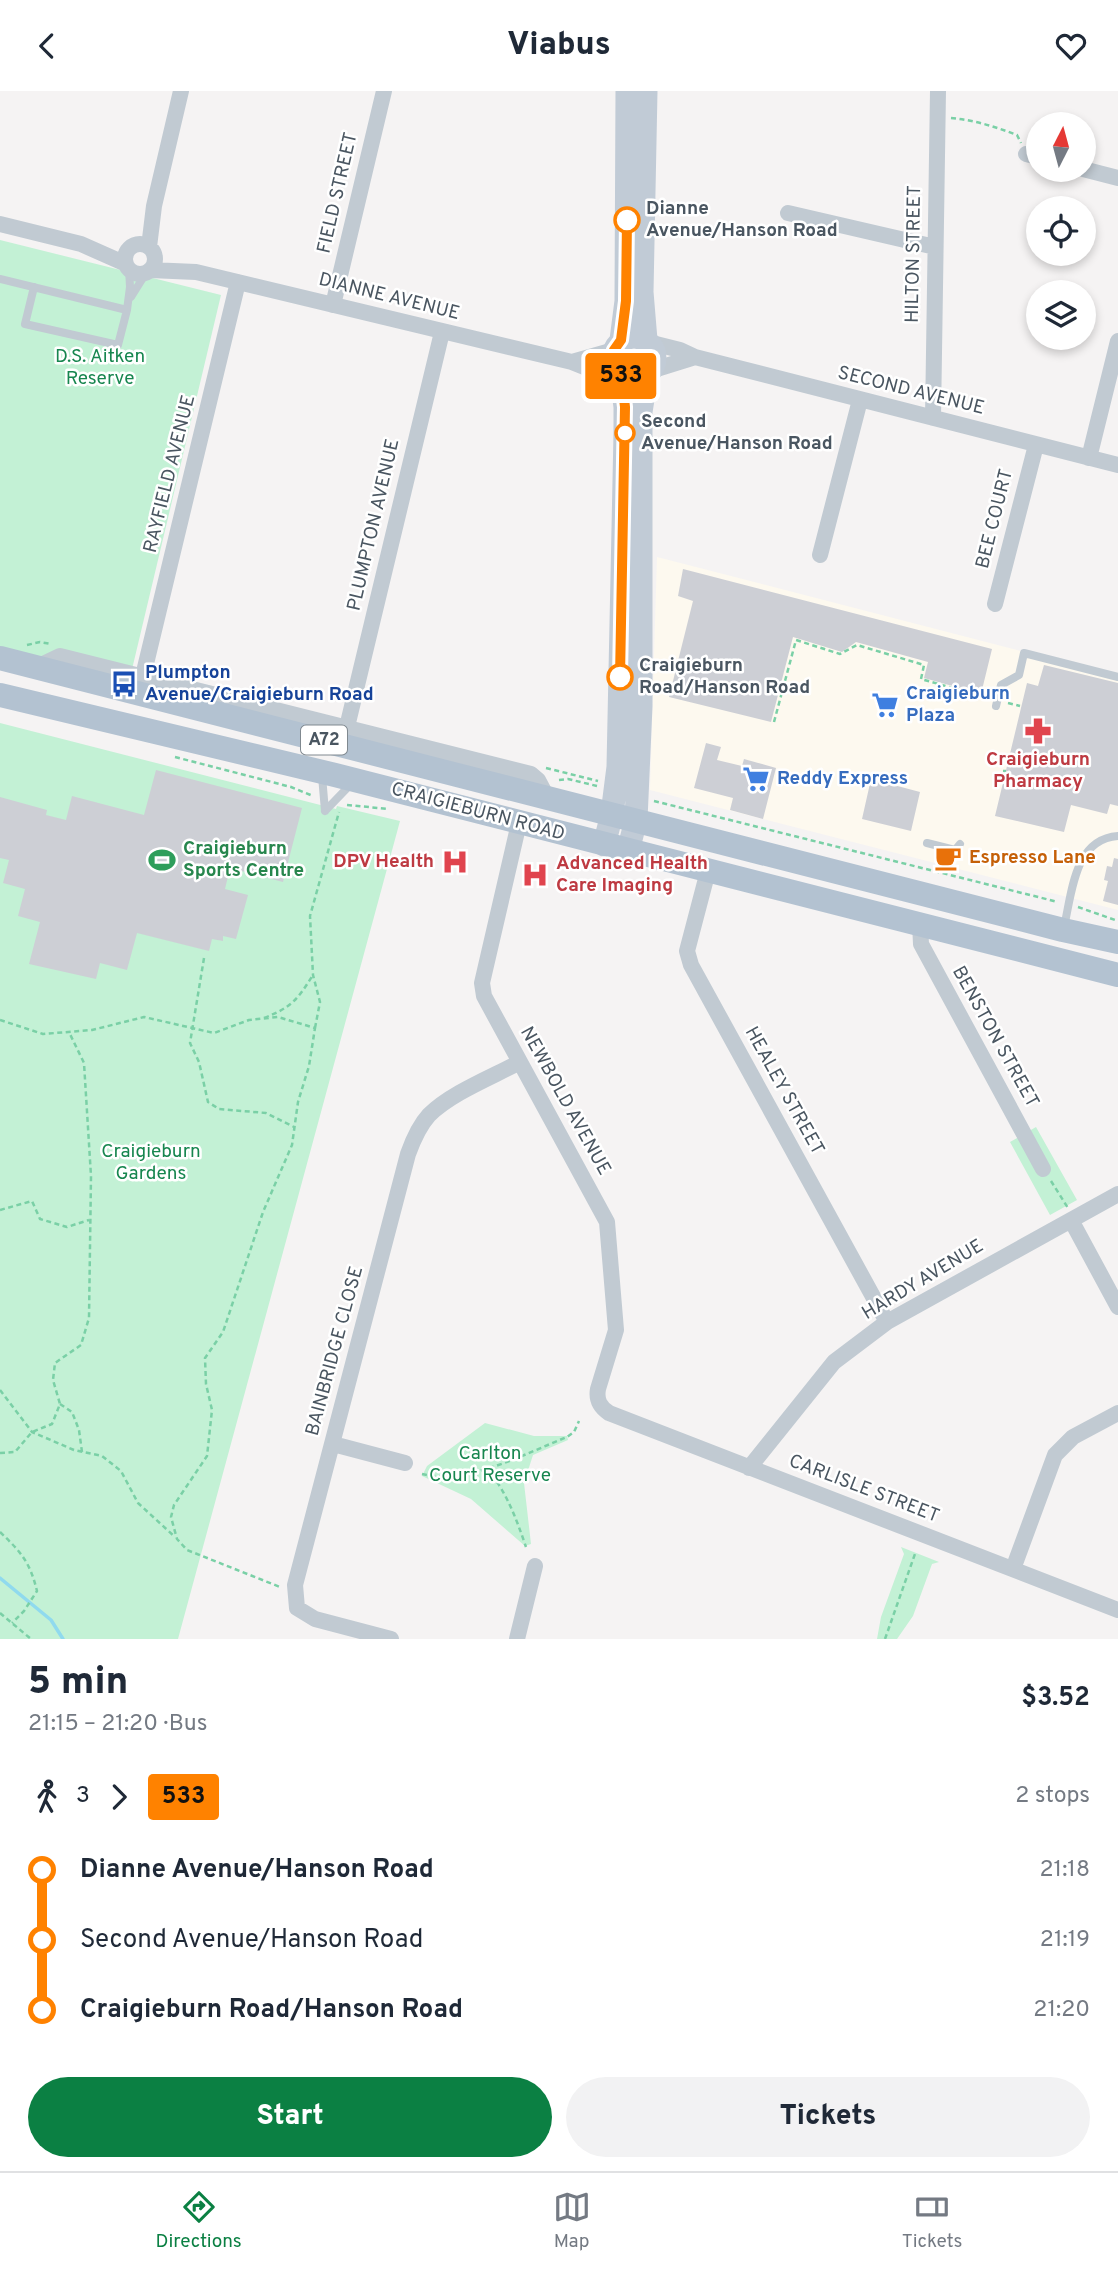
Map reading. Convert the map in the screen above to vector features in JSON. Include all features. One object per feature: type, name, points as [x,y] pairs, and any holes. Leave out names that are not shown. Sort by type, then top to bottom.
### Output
[{"type":"main road","name":"CRAIGIEBURN ROAD","points":[[0,659],[543,790],[625,805],[1063,930],[1118,942]]},
{"type":"main road","name":"CRAIGIEBURN ROAD","points":[[0,695],[355,780],[1118,975]]},
{"type":"main road","points":[[1056,959],[1063,930]]},
{"type":"street","points":[[148,271],[155,262],[138,254],[154,206],[181,91]]},
{"type":"street","name":"FIELD STREET","points":[[333,305],[384,91]]},
{"type":"street","points":[[625,805],[619,747],[625,407],[620,375],[613,363],[626,301],[627,91]]},
{"type":"street","points":[[616,848],[642,706],[641,412],[649,373],[655,360],[655,353],[647,341],[642,292],[646,91]]},
{"type":"street","name":"HILTON STREET","points":[[933,418],[937,91]]},
{"type":"street","points":[[1096,172],[1118,178]]},
{"type":"street","points":[[788,213],[935,247]]},
{"type":"street","name":"DIANNE AVENUE","points":[[0,223],[81,244],[138,254],[196,272],[620,375]]},
{"type":"street","name":"DIANNE AVENUE","points":[[148,271],[196,272]]},
{"type":"street","name":"RAYFIELD AVENUE","points":[[143,676],[238,282]]},
{"type":"street","name":"PLUMPTON AVENUE","points":[[347,727],[442,332]]},
{"type":"street","points":[[617,345],[631,336],[647,341]]},
{"type":"street","name":"SECOND AVENUE","points":[[647,341],[695,357],[1118,465]]},
{"type":"street","points":[[1089,458],[1118,341]]},
{"type":"street","name":"DIANNE AVENUE","points":[[572,362],[617,345]]},
{"type":"street","points":[[620,375],[637,379],[695,357]]},
{"type":"street","points":[[821,555],[860,400]]},
{"type":"street","name":"BEE COURT","points":[[995,604],[1035,445]]},
{"type":"street","name":"CRAIGIEBURN ROAD","points":[[37,667],[60,656],[143,676],[526,773],[534,776],[543,790]]},
{"type":"street","name":"NEWBOLD AVENUE","points":[[519,823],[482,983],[484,996],[607,1222],[616,1330],[598,1389],[598,1402]]},
{"type":"street","name":"HEALEY STREET","points":[[708,871],[688,940],[687,951],[691,965],[887,1322]]},
{"type":"street","name":"BENSTON STREET","points":[[920,923],[920,938],[925,952],[1043,1169]]},
{"type":"street","name":"BAINBRIDGE CLOSE","points":[[391,1639],[315,1619],[297,1608],[295,1585],[415,1135],[440,1105],[520,1062]]},
{"type":"street","name":"HARDY AVENUE","points":[[749,1468],[834,1362],[887,1322],[1118,1194]]},
{"type":"street","points":[[1071,1220],[1118,1307]]},
{"type":"street","name":"CARLISLE STREET","points":[[598,1402],[609,1413],[1118,1610]]},
{"type":"street","points":[[1013,1569],[1055,1455],[1073,1437],[1118,1413]]},
{"type":"street","points":[[333,1444],[405,1463]]},
{"type":"street","points":[[517,1639],[536,1566]]},
{"type":"lane","points":[[34,288],[25,324],[118,345],[138,254]]},
{"type":"lane","points":[[130,300],[148,271]]},
{"type":"lane","points":[[0,279],[127,310]]},
{"type":"lane","points":[[996,703],[1001,685],[1019,675],[1024,653],[1118,677]]},
{"type":"lane","points":[[321,772],[325,811],[355,780]]},
{"type":"lane","points":[[1063,930],[1083,856],[1095,843],[1118,836]]},
{"type":"lane","points":[[927,843],[955,850],[960,844]]},
{"type":"path","points":[[944,118],[980,123],[1017,135],[1026,148]]},
{"type":"path","points":[[774,722],[796,641],[840,653],[857,645],[924,665],[920,679],[996,703],[1020,706]]},
{"type":"path","points":[[543,790],[568,779],[625,805],[918,865],[1069,905],[1118,921]]},
{"type":"path","points":[[177,1539],[171,1517],[174,1505],[207,1456],[212,1410],[206,1384],[205,1358],[223,1332],[263,1212],[292,1145],[298,1102],[313,1048],[320,1002],[313,975],[310,916],[341,803]]},
{"type":"path","points":[[204,958],[190,1043],[199,1062],[208,1103],[219,1109],[266,1113],[294,1127]]},
{"type":"path","points":[[261,1019],[286,1009],[300,995],[313,975]]},
{"type":"path","points":[[0,1020],[43,1034],[92,1030],[144,1017],[214,1033],[249,1020],[278,1017],[315,1028]]},
{"type":"path","points":[[69,1032],[84,1062],[91,1176],[89,1318],[81,1345],[55,1363],[52,1380],[60,1404],[72,1412],[79,1430],[82,1452]]},
{"type":"path","points":[[1043,1169],[1067,1205],[1071,1220]]},
{"type":"path","points":[[0,1210],[32,1201],[40,1219],[67,1227],[89,1220]]},
{"type":"path","points":[[0,1391],[32,1432],[82,1452],[102,1455],[121,1471],[138,1503],[187,1550],[285,1591]]},
{"type":"path","points":[[0,1453],[15,1452],[32,1432],[52,1424],[60,1404]]},
{"type":"path","points":[[422,1474],[458,1476],[487,1468],[569,1437],[579,1421]]},
{"type":"path","points":[[487,1468],[501,1485],[513,1508],[526,1547]]},
{"type":"path","points":[[0,1532],[24,1555],[33,1573],[37,1591],[12,1623]]},
{"type":"path","points":[[885,1639],[916,1551]]},
{"type":"path","points":[[0,1613],[31,1639]]},
{"type":"shaded area","name":"Craigieburn Plaza","points":[[657,557],[1118,676],[1118,910],[650,790]]},
{"type":"green space","name":"D.S. Aitken Reserve","points":[[0,240],[221,295],[129,682],[0,650]]},
{"type":"green space","name":"Craigieburn Gardens","points":[[0,723],[336,809],[337,806],[400,821],[178,1639],[0,1639]]},
{"type":"green space","points":[[1036,1127],[1077,1200],[1050,1215],[1010,1142]]},
{"type":"green space","name":"Carlton Court Reserve","points":[[485,1423],[534,1436],[567,1436],[568,1440],[533,1455],[524,1483],[531,1544],[525,1546],[471,1499],[422,1476],[427,1466]]},
{"type":"green space","points":[[901,1547],[939,1562],[932,1564],[913,1616],[897,1639],[877,1639],[881,1617],[904,1554]]},
{"type":"building","points":[[683,569],[992,649],[981,694],[924,678],[928,662],[856,642],[842,652],[793,637],[771,722],[669,697],[693,601],[678,596]]},
{"type":"building","points":[[1044,665],[1118,683],[1118,806],[1110,804],[1107,814],[1071,805],[1064,832],[995,816],[1027,683],[1038,686]]},
{"type":"building","points":[[706,743],[721,747],[717,760],[742,766],[744,759],[776,768],[763,819],[730,810],[733,798],[694,788]]},
{"type":"building","points":[[156,770],[302,808],[283,882],[230,868],[225,889],[248,895],[236,939],[223,936],[223,941],[212,939],[209,951],[137,933],[127,970],[100,963],[96,979],[29,964],[40,922],[18,916],[25,889],[3,883],[9,860],[0,858],[0,797],[47,810],[46,815],[66,820],[72,796],[144,815]]},
{"type":"building","points":[[871,779],[920,792],[911,831],[862,819]]},
{"type":"building","points":[[1114,858],[1118,859],[1118,905],[1103,901],[1108,881],[1104,880],[1107,866],[1112,867]]},
{"type":"waterway","points":[[0,1578],[51,1620],[63,1639]]},
{"type":"bus line","name":"533","points":[[620,677],[625,407],[621,375],[615,369],[612,356],[621,340],[626,301],[627,220]]},
{"type":"place","name":"Dianne Avenue/Hanson Road","points":[[627,220]]},
{"type":"place","name":"Second Avenue/Hanson Road","points":[[625,433]]},
{"type":"place","name":"Craigieburn Road/Hanson Road","points":[[620,677]]},
{"type":"place","name":"Plumpton Avenue/Craigieburn Road","points":[[124,684]]},
{"type":"place","name":"Craigieburn Plaza","points":[[885,705]]},
{"type":"place","name":"Craigieburn Pharmacy","points":[[1038,731]]},
{"type":"place","name":"Reddy Express","points":[[756,779]]},
{"type":"place","name":"Espresso Lane","points":[[948,858]]},
{"type":"place","name":"Craigieburn Sports Centre","points":[[162,860]]},
{"type":"place","name":"DPV Health","points":[[455,862]]},
{"type":"place","name":"Advanced Health Care Imaging","points":[[535,875]]}]
